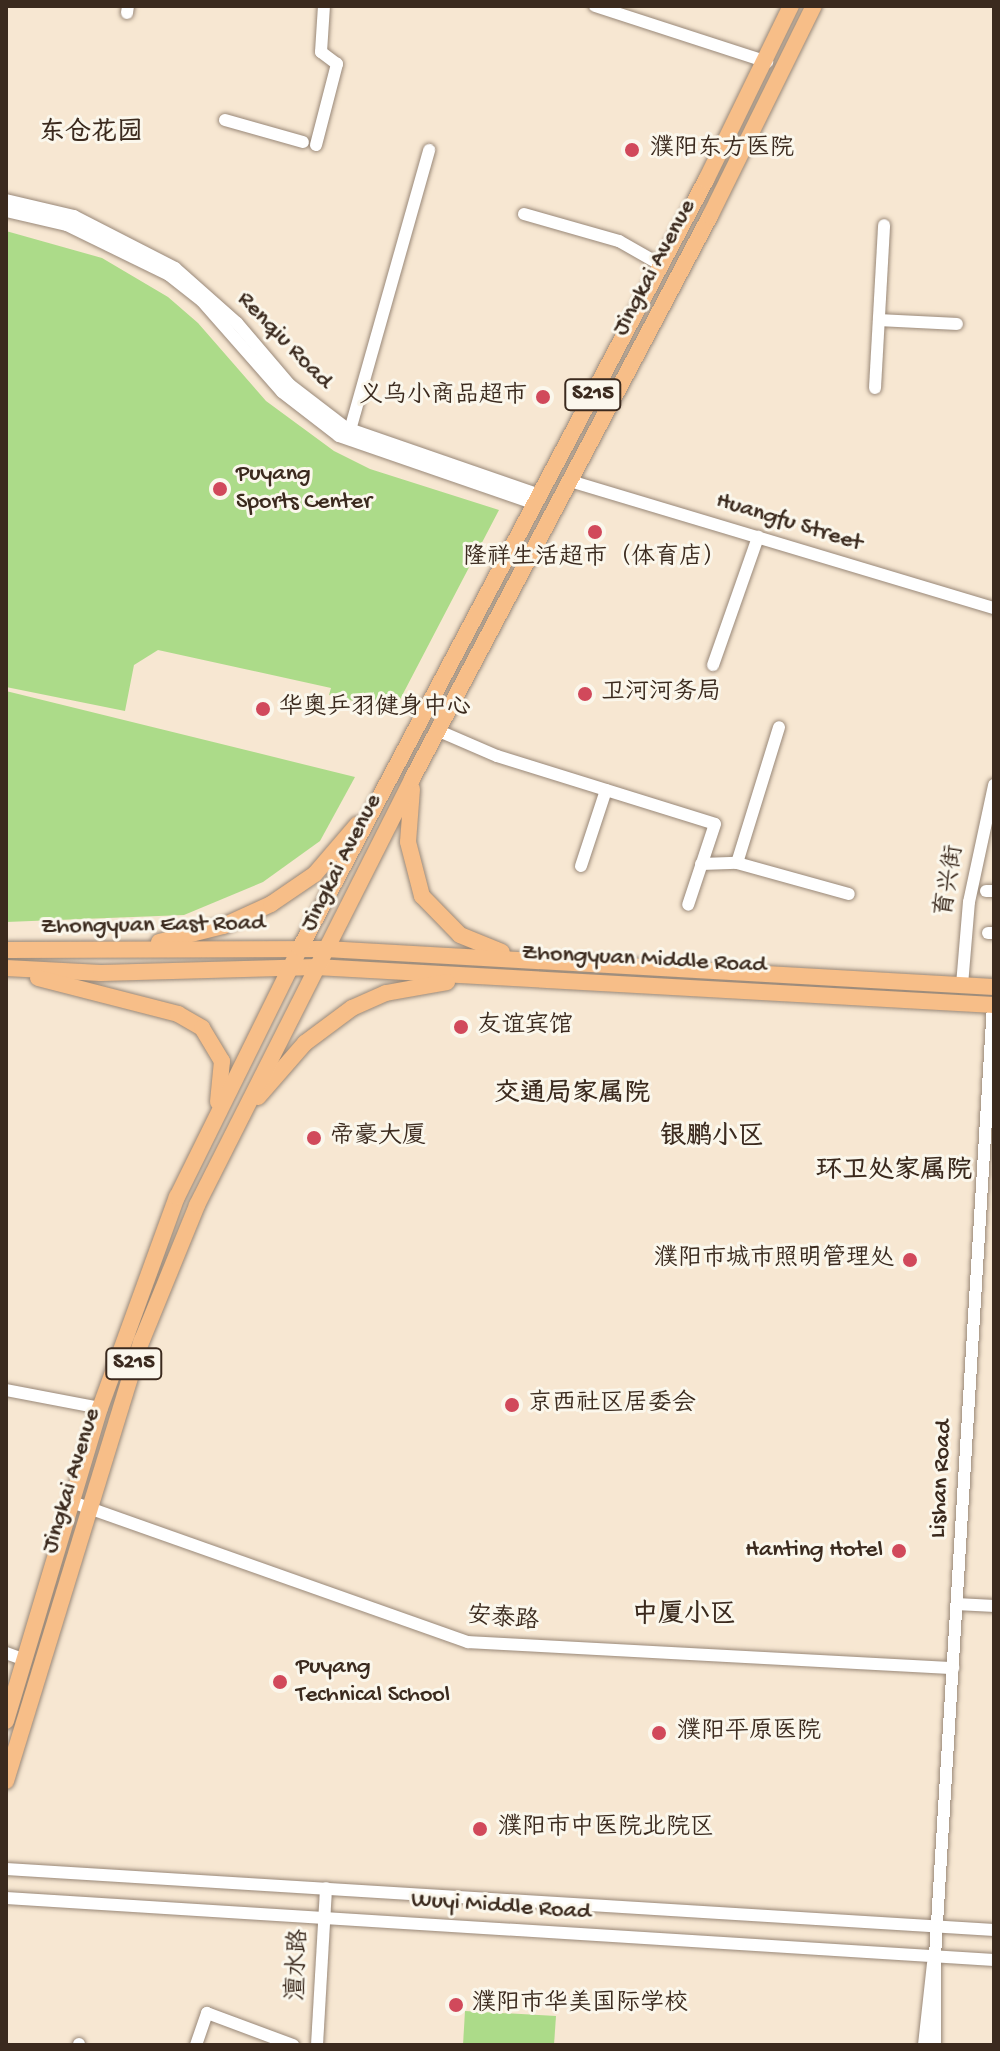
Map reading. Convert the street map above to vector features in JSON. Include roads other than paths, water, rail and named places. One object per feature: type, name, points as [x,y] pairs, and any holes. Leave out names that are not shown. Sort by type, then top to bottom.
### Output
[{"type":"main road","name":"Jingkai Avenue","points":[[6,1721],[100,1408],[163,1231],[199,1152],[290,967],[767,62],[791,6]]},
{"type":"main road","name":"Jingkai Avenue","points":[[6,1781],[89,1508],[159,1295],[231,1133],[814,6]]},
{"type":"main road","points":[[412,779],[408,842],[422,896],[460,935],[534,960]]},
{"type":"main road","points":[[117,950],[223,926],[295,889],[339,849],[389,782]]},
{"type":"main road","name":"Zhongyuan Middle Road","points":[[300,948],[994,987]]},
{"type":"main road","name":"Zhongyuan East Road","points":[[6,950],[300,948]]},
{"type":"main road","name":"Zhongyuan Middle Road","points":[[290,967],[542,978],[994,1005]]},
{"type":"main road","name":"Zhongyuan East Road","points":[[6,968],[101,973],[290,967]]},
{"type":"main road","points":[[6,968],[178,1014],[202,1028],[218,1048],[222,1081],[199,1152]]},
{"type":"main road","points":[[231,1133],[305,1043],[369,1000],[442,983],[542,978]]},
{"type":"street","points":[[225,120],[309,144],[337,64],[321,52],[324,6]]},
{"type":"street","points":[[595,6],[767,62]]},
{"type":"street","points":[[350,430],[429,150]]},
{"type":"street","name":"Renqiu Road","points":[[6,200],[74,216],[175,268],[237,323],[290,385],[350,430],[537,499]]},
{"type":"street","name":"Renqiu Road","points":[[6,211],[67,225],[169,275],[220,319],[282,392],[339,436],[377,453],[537,499]]},
{"type":"street","points":[[524,214],[619,241],[661,265]]},
{"type":"street","points":[[875,388],[884,225]]},
{"type":"street","points":[[879,320],[957,324]]},
{"type":"street","name":"Huangfu Street","points":[[570,481],[994,608]]},
{"type":"street","points":[[713,665],[758,537]]},
{"type":"street","points":[[737,863],[779,727]]},
{"type":"street","points":[[439,731],[497,756],[715,824],[688,905]]},
{"type":"street","name":"育兴街","points":[[962,985],[969,902],[994,785]]},
{"type":"street","points":[[581,866],[606,790]]},
{"type":"street","points":[[701,864],[737,863],[849,894]]},
{"type":"street","name":"Lishan Road","points":[[935,2045],[935,1956],[994,1005]]},
{"type":"street","points":[[6,1390],[100,1408]]},
{"type":"street","name":"安泰路","points":[[72,1502],[468,1642],[953,1668]]},
{"type":"street","points":[[957,1604],[994,1606]]},
{"type":"street","points":[[6,1653],[25,1660]]},
{"type":"street","name":"Wuyi Middle Road","points":[[6,1869],[994,1930]]},
{"type":"street","name":"澶水路","points":[[317,2045],[326,1888]]},
{"type":"street","name":"Wuyi Middle Road","points":[[6,1898],[994,1960]]},
{"type":"street","name":"Lishan Road","points":[[924,2045],[927,1985],[935,1956]]},
{"type":"street","points":[[196,2045],[207,2013],[293,2045]]},
{"type":"place","name":"濮阳东方医院","points":[[632,150]]},
{"type":"place","name":"义乌小商品超市","points":[[543,397]]},
{"type":"place","name":"Puyang Sports Center","points":[[220,489]]},
{"type":"place","name":"隆祥生活超市（体育店）","points":[[595,532]]},
{"type":"place","name":"卫河河务局","points":[[585,694]]},
{"type":"place","name":"华奥乒羽健身中心","points":[[263,709]]},
{"type":"place","name":"友谊宾馆","points":[[461,1027]]},
{"type":"place","name":"帝豪大厦","points":[[314,1138]]},
{"type":"place","name":"濮阳市城市照明管理处","points":[[910,1260]]},
{"type":"place","name":"京西社区居委会","points":[[512,1405]]},
{"type":"place","name":"Hanting Hotel","points":[[899,1551]]},
{"type":"place","name":"Puyang Technical School","points":[[280,1682]]},
{"type":"place","name":"濮阳平原医院","points":[[659,1733]]},
{"type":"place","name":"濮阳市中医院北院区","points":[[480,1829]]},
{"type":"place","name":"濮阳市华美国际学校","points":[[456,2005]]},
{"type":"district","name":"东仓花园","points":[[91,135]]},
{"type":"district","name":"交通局家属院","points":[[572,1096]]},
{"type":"district","name":"银鹏小区","points":[[712,1139]]},
{"type":"district","name":"环卫处家属院","points":[[894,1173]]},
{"type":"district","name":"中厦小区","points":[[684,1617]]}]
